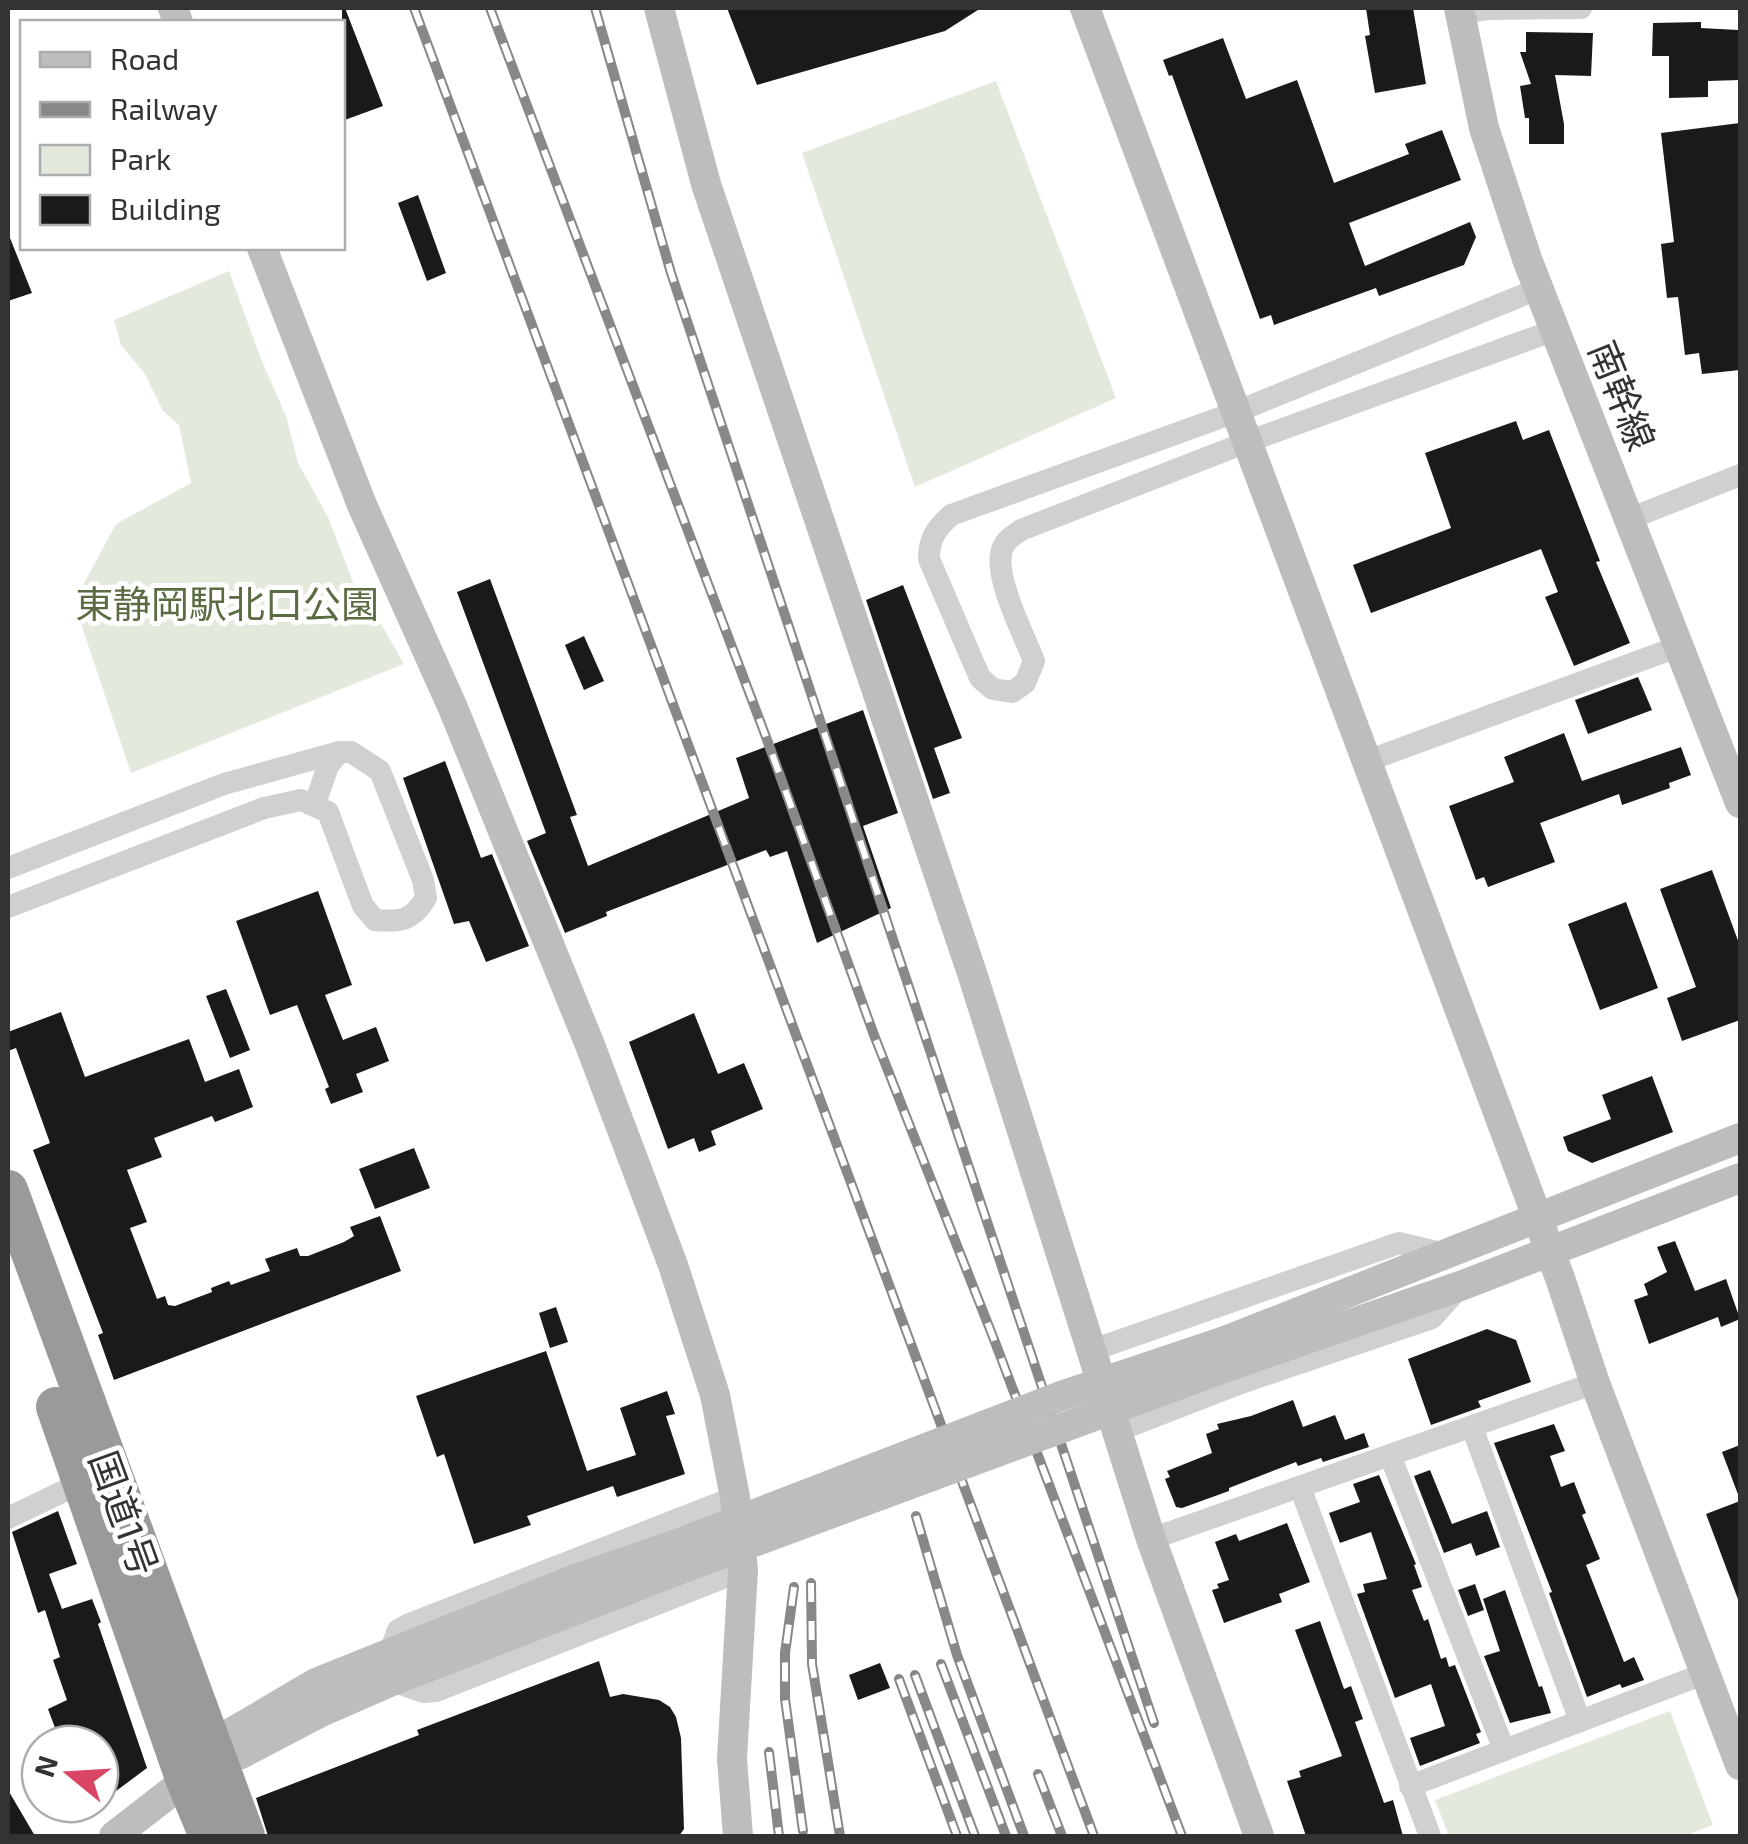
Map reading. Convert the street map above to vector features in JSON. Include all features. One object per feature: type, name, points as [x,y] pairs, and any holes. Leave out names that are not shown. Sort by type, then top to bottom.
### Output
[{"type":"highway","name":"国道1号","points":[[8,1190],[200,1768],[209,1836]]},
{"type":"highway","name":"国道1号","points":[[8,1270],[83,1482],[200,1768],[245,1836]]},
{"type":"street","points":[[659,8],[706,184],[973,976],[1152,1539],[1259,1836]]},
{"type":"street","points":[[1085,8],[1740,1765]]},
{"type":"street","points":[[1460,10],[1581,8]]},
{"type":"street","name":"南幹線","points":[[1460,10],[1484,128],[1538,288],[1740,804]]},
{"type":"street","points":[[263,250],[362,505],[452,708],[647,1192],[715,1396],[736,1497],[743,1570],[732,1760],[738,1836]]},
{"type":"street","points":[[1538,288],[1236,412],[951,515],[936,529],[929,543],[929,559],[980,678],[993,689],[1012,692],[1026,683],[1034,661],[1004,583],[1000,556],[1007,540],[1021,530],[1247,442],[1555,330]]},
{"type":"street","points":[[1630,519],[1740,476]]},
{"type":"street","points":[[1366,761],[1680,646]]},
{"type":"street","points":[[314,804],[328,766],[339,752]]},
{"type":"street","points":[[8,868],[224,784],[351,752],[380,770],[423,880],[426,898],[418,912],[403,922],[375,920],[363,906],[328,812],[300,800],[264,808],[8,908]]},
{"type":"street","points":[[114,1836],[200,1768],[238,1754],[321,1712],[390,1668],[684,1554],[1230,1352],[1445,1254],[1740,1138]]},
{"type":"street","points":[[1230,1352],[1463,1285],[1740,1178]]},
{"type":"street","points":[[1090,1351],[1399,1243],[1445,1254]]},
{"type":"street","points":[[1117,1430],[1242,1382],[1432,1318],[1463,1285]]},
{"type":"street","points":[[1152,1539],[1595,1384]]},
{"type":"street","points":[[1472,1427],[1580,1721]]},
{"type":"street","points":[[1390,1455],[1504,1750]]},
{"type":"street","points":[[8,1518],[83,1482]]},
{"type":"street","points":[[1300,1487],[1430,1836]]},
{"type":"street","points":[[390,1668],[398,1630],[407,1624],[736,1497]]},
{"type":"street","points":[[390,1668],[424,1692],[436,1692],[743,1570]]},
{"type":"street","points":[[1410,1786],[1706,1674]]},
{"type":"green space","points":[[996,81],[1116,398],[915,487],[802,153]]},
{"type":"green space","name":"東静岡駅北口公園","points":[[229,271],[286,416],[298,463],[328,517],[355,587],[404,664],[131,773],[79,618],[80,591],[116,524],[191,483],[179,425],[163,411],[145,374],[121,345],[114,320]]},
{"type":"green space","points":[[1670,1711],[1713,1825],[1684,1836],[1449,1836],[1435,1800]]},
{"type":"building","points":[[345,8],[383,106],[345,120],[345,20]]},
{"type":"building","points":[[727,8],[981,8],[945,31],[757,85]]},
{"type":"building","points":[[1366,8],[1413,8],[1426,84],[1375,93],[1365,36],[1370,35]]},
{"type":"building","points":[[1701,22],[1701,28],[1738,30],[1740,80],[1708,81],[1708,97],[1669,98],[1669,56],[1652,56],[1653,23]]},
{"type":"building","points":[[1526,32],[1593,33],[1591,76],[1555,75],[1564,144],[1529,144],[1529,118],[1525,118],[1520,86],[1531,84],[1520,52],[1526,52]]},
{"type":"building","points":[[1223,38],[1246,99],[1297,80],[1334,183],[1409,154],[1405,144],[1442,130],[1461,180],[1349,223],[1365,266],[1470,222],[1476,237],[1464,265],[1379,296],[1376,288],[1274,325],[1271,315],[1260,319],[1172,75],[1169,76],[1163,60]]},
{"type":"building","points":[[1740,123],[1740,370],[1702,374],[1699,353],[1685,355],[1678,297],[1667,298],[1661,244],[1674,242],[1661,133]]},
{"type":"building","points":[[418,195],[446,273],[427,281],[398,203]]},
{"type":"building","points":[[8,233],[32,293],[8,301]]},
{"type":"building","points":[[1516,421],[1523,440],[1549,430],[1630,643],[1574,666],[1545,597],[1558,592],[1541,549],[1371,613],[1353,565],[1451,528],[1425,453]]},
{"type":"building","points":[[490,579],[577,815],[570,817],[588,866],[749,798],[736,758],[863,710],[898,813],[863,826],[891,908],[817,943],[787,851],[770,857],[766,850],[606,912],[607,916],[565,933],[527,841],[546,833],[457,592]]},
{"type":"building","points":[[903,585],[962,738],[934,748],[950,793],[933,799],[866,600]]},
{"type":"building","points":[[584,636],[604,681],[584,690],[565,645]]},
{"type":"building","points":[[1638,677],[1652,710],[1588,734],[1575,700]]},
{"type":"building","points":[[1564,733],[1582,781],[1681,747],[1691,775],[1669,783],[1670,788],[1622,805],[1619,794],[1540,823],[1555,862],[1488,887],[1484,877],[1476,880],[1449,806],[1514,782],[1504,757]]},
{"type":"building","points":[[445,761],[481,858],[492,854],[529,946],[486,962],[469,921],[454,924],[403,778]]},
{"type":"building","points":[[1712,870],[1740,946],[1740,1020],[1682,1041],[1667,998],[1696,987],[1660,889]]},
{"type":"building","points":[[318,891],[352,985],[325,995],[343,1040],[376,1027],[389,1061],[356,1074],[363,1092],[331,1104],[325,1089],[329,1087],[297,1005],[270,1015],[236,921]]},
{"type":"building","points":[[1626,902],[1658,988],[1600,1010],[1568,924]]},
{"type":"building","points":[[226,989],[250,1050],[230,1058],[206,996]]},
{"type":"building","points":[[61,1012],[85,1077],[189,1039],[205,1082],[239,1069],[253,1107],[215,1122],[212,1116],[154,1138],[162,1157],[127,1170],[147,1222],[130,1228],[157,1299],[165,1296],[168,1305],[175,1306],[229,1281],[231,1285],[270,1271],[265,1259],[297,1248],[300,1256],[308,1256],[344,1242],[354,1236],[350,1227],[380,1216],[401,1271],[114,1380],[98,1335],[103,1333],[33,1150],[50,1143],[16,1048],[8,1051],[8,1032]]},
{"type":"building","points":[[694,1013],[718,1074],[744,1063],[763,1109],[711,1131],[716,1145],[699,1152],[694,1138],[668,1149],[629,1042]]},
{"type":"building","points":[[1652,1076],[1673,1132],[1592,1163],[1568,1151],[1563,1137],[1611,1119],[1602,1095]]},
{"type":"building","points":[[414,1148],[430,1188],[375,1209],[359,1169]]},
{"type":"building","points":[[1675,1241],[1695,1291],[1726,1279],[1740,1319],[1721,1327],[1718,1317],[1649,1344],[1634,1300],[1648,1295],[1644,1284],[1667,1272],[1657,1247]]},
{"type":"building","points":[[556,1307],[568,1342],[550,1348],[539,1313]]},
{"type":"building","points":[[1487,1329],[1516,1340],[1531,1382],[1478,1401],[1481,1407],[1431,1425],[1408,1359]]},
{"type":"building","points":[[546,1351],[587,1471],[636,1455],[620,1408],[667,1391],[675,1414],[666,1416],[685,1474],[617,1497],[613,1486],[527,1516],[531,1525],[474,1544],[444,1454],[437,1457],[416,1396]]},
{"type":"building","points":[[1293,1400],[1303,1427],[1335,1415],[1345,1440],[1364,1433],[1369,1447],[1323,1462],[1321,1458],[1298,1466],[1296,1462],[1229,1491],[1176,1507],[1165,1479],[1170,1477],[1167,1471],[1212,1453],[1206,1434],[1219,1429],[1217,1424]]},
{"type":"building","points":[[1554,1424],[1565,1451],[1550,1456],[1561,1487],[1574,1482],[1600,1559],[1586,1565],[1624,1662],[1634,1657],[1644,1680],[1622,1688],[1620,1684],[1587,1697],[1549,1593],[1552,1592],[1494,1443]]},
{"type":"building","points":[[1740,1445],[1740,1497],[1739,1497],[1722,1452]]},
{"type":"building","points":[[1430,1470],[1452,1524],[1487,1511],[1500,1547],[1476,1556],[1471,1543],[1444,1553],[1414,1476]]},
{"type":"building","points":[[1379,1475],[1416,1564],[1422,1587],[1412,1590],[1424,1621],[1428,1619],[1441,1659],[1446,1657],[1449,1667],[1455,1665],[1481,1732],[1476,1734],[1480,1743],[1420,1766],[1410,1738],[1445,1726],[1431,1684],[1395,1698],[1357,1594],[1365,1592],[1363,1584],[1387,1579],[1371,1532],[1340,1543],[1329,1513],[1360,1502],[1353,1484]]},
{"type":"building","points":[[1740,1501],[1740,1602],[1739,1602],[1706,1514]]},
{"type":"building","points":[[58,1511],[77,1564],[49,1574],[62,1609],[92,1599],[147,1768],[120,1788],[120,1724],[54,1724],[48,1709],[67,1700],[53,1660],[60,1657],[45,1610],[38,1613],[12,1532]]},
{"type":"building","points":[[1287,1523],[1310,1582],[1279,1594],[1282,1602],[1224,1623],[1212,1590],[1229,1580],[1215,1542],[1236,1534],[1239,1541]]},
{"type":"building","points":[[1475,1584],[1484,1610],[1468,1616],[1458,1590]]},
{"type":"building","points":[[1505,1590],[1551,1713],[1510,1723],[1484,1656],[1500,1651],[1483,1599]]},
{"type":"building","points":[[1320,1621],[1344,1689],[1351,1686],[1363,1719],[1355,1722],[1384,1803],[1393,1800],[1403,1836],[1306,1836],[1287,1781],[1301,1777],[1299,1771],[1342,1756],[1295,1630]]},
{"type":"building","points":[[599,1661],[610,1697],[623,1694],[659,1700],[676,1717],[681,1738],[684,1829],[679,1836],[268,1836],[256,1798],[419,1735],[417,1730]]},
{"type":"building","points":[[880,1663],[890,1688],[858,1700],[849,1675]]},
{"type":"building","points":[[8,1790],[20,1810],[20,1824],[28,1824],[35,1836],[8,1836]]},
{"type":"railway","points":[[414,8],[1094,1836]]},
{"type":"railway","points":[[490,8],[766,737],[874,1035],[1182,1836]]},
{"type":"railway","points":[[595,8],[671,273],[1154,1723]]},
{"type":"railway","points":[[916,1516],[957,1655],[1024,1836]]},
{"type":"railway","points":[[811,1583],[812,1664],[840,1836]]},
{"type":"railway","points":[[794,1587],[785,1653],[785,1699],[803,1831]]},
{"type":"railway","points":[[941,1664],[1006,1836]]},
{"type":"railway","points":[[915,1675],[975,1836]]},
{"type":"railway","points":[[899,1679],[957,1836]]},
{"type":"railway","points":[[769,1752],[779,1836]]},
{"type":"railway","points":[[1038,1774],[1062,1836]]}]
